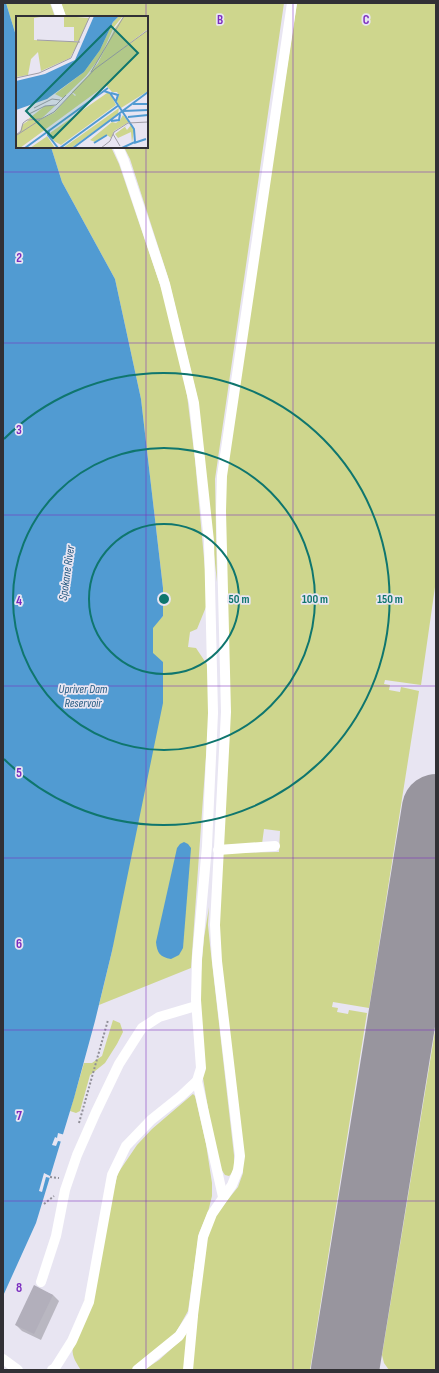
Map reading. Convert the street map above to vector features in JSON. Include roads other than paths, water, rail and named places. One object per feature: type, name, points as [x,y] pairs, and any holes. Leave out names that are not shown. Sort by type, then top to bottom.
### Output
[{"type":"lane","points":[[56,3],[61,16]]},
{"type":"lane","points":[[188,1370],[193,1314],[203,1237],[212,1214],[232,1185],[238,1170],[240,1156],[217,961],[215,911],[226,712],[221,511],[222,476],[292,3]]},
{"type":"lane","points":[[118,148],[165,284],[194,403],[209,541],[213,713],[207,846],[197,958],[196,1006],[201,1068],[197,1081],[223,1197]]},
{"type":"lane","points":[[218,850],[276,846]]},
{"type":"lane","points":[[41,1282],[56,1236],[67,1183],[96,1112],[119,1064],[142,1028],[159,1017],[196,1006]]},
{"type":"lane","points":[[52,1370],[55,1368],[72,1341],[89,1302],[112,1175],[126,1146],[151,1120],[197,1081]]},
{"type":"lane","points":[[137,1370],[179,1336],[193,1314]]},
{"type":"lane","points":[[3,1359],[18,1370]]},
{"type":"water","name":"Upriver Dam Reservoir","points":[[3,3],[6,3],[16,36],[16,148],[51,148],[62,182],[115,279],[141,399],[163,588],[163,616],[153,628],[153,653],[163,662],[163,703],[112,951],[95,1021],[74,1098],[36,1223],[3,1296]]},
{"type":"water","points":[[184,842],[191,848],[183,948],[179,955],[171,959],[160,954],[157,949],[156,942],[177,848]]},
{"type":"water label","name":"Spokane River","points":[[67,573]]}]
